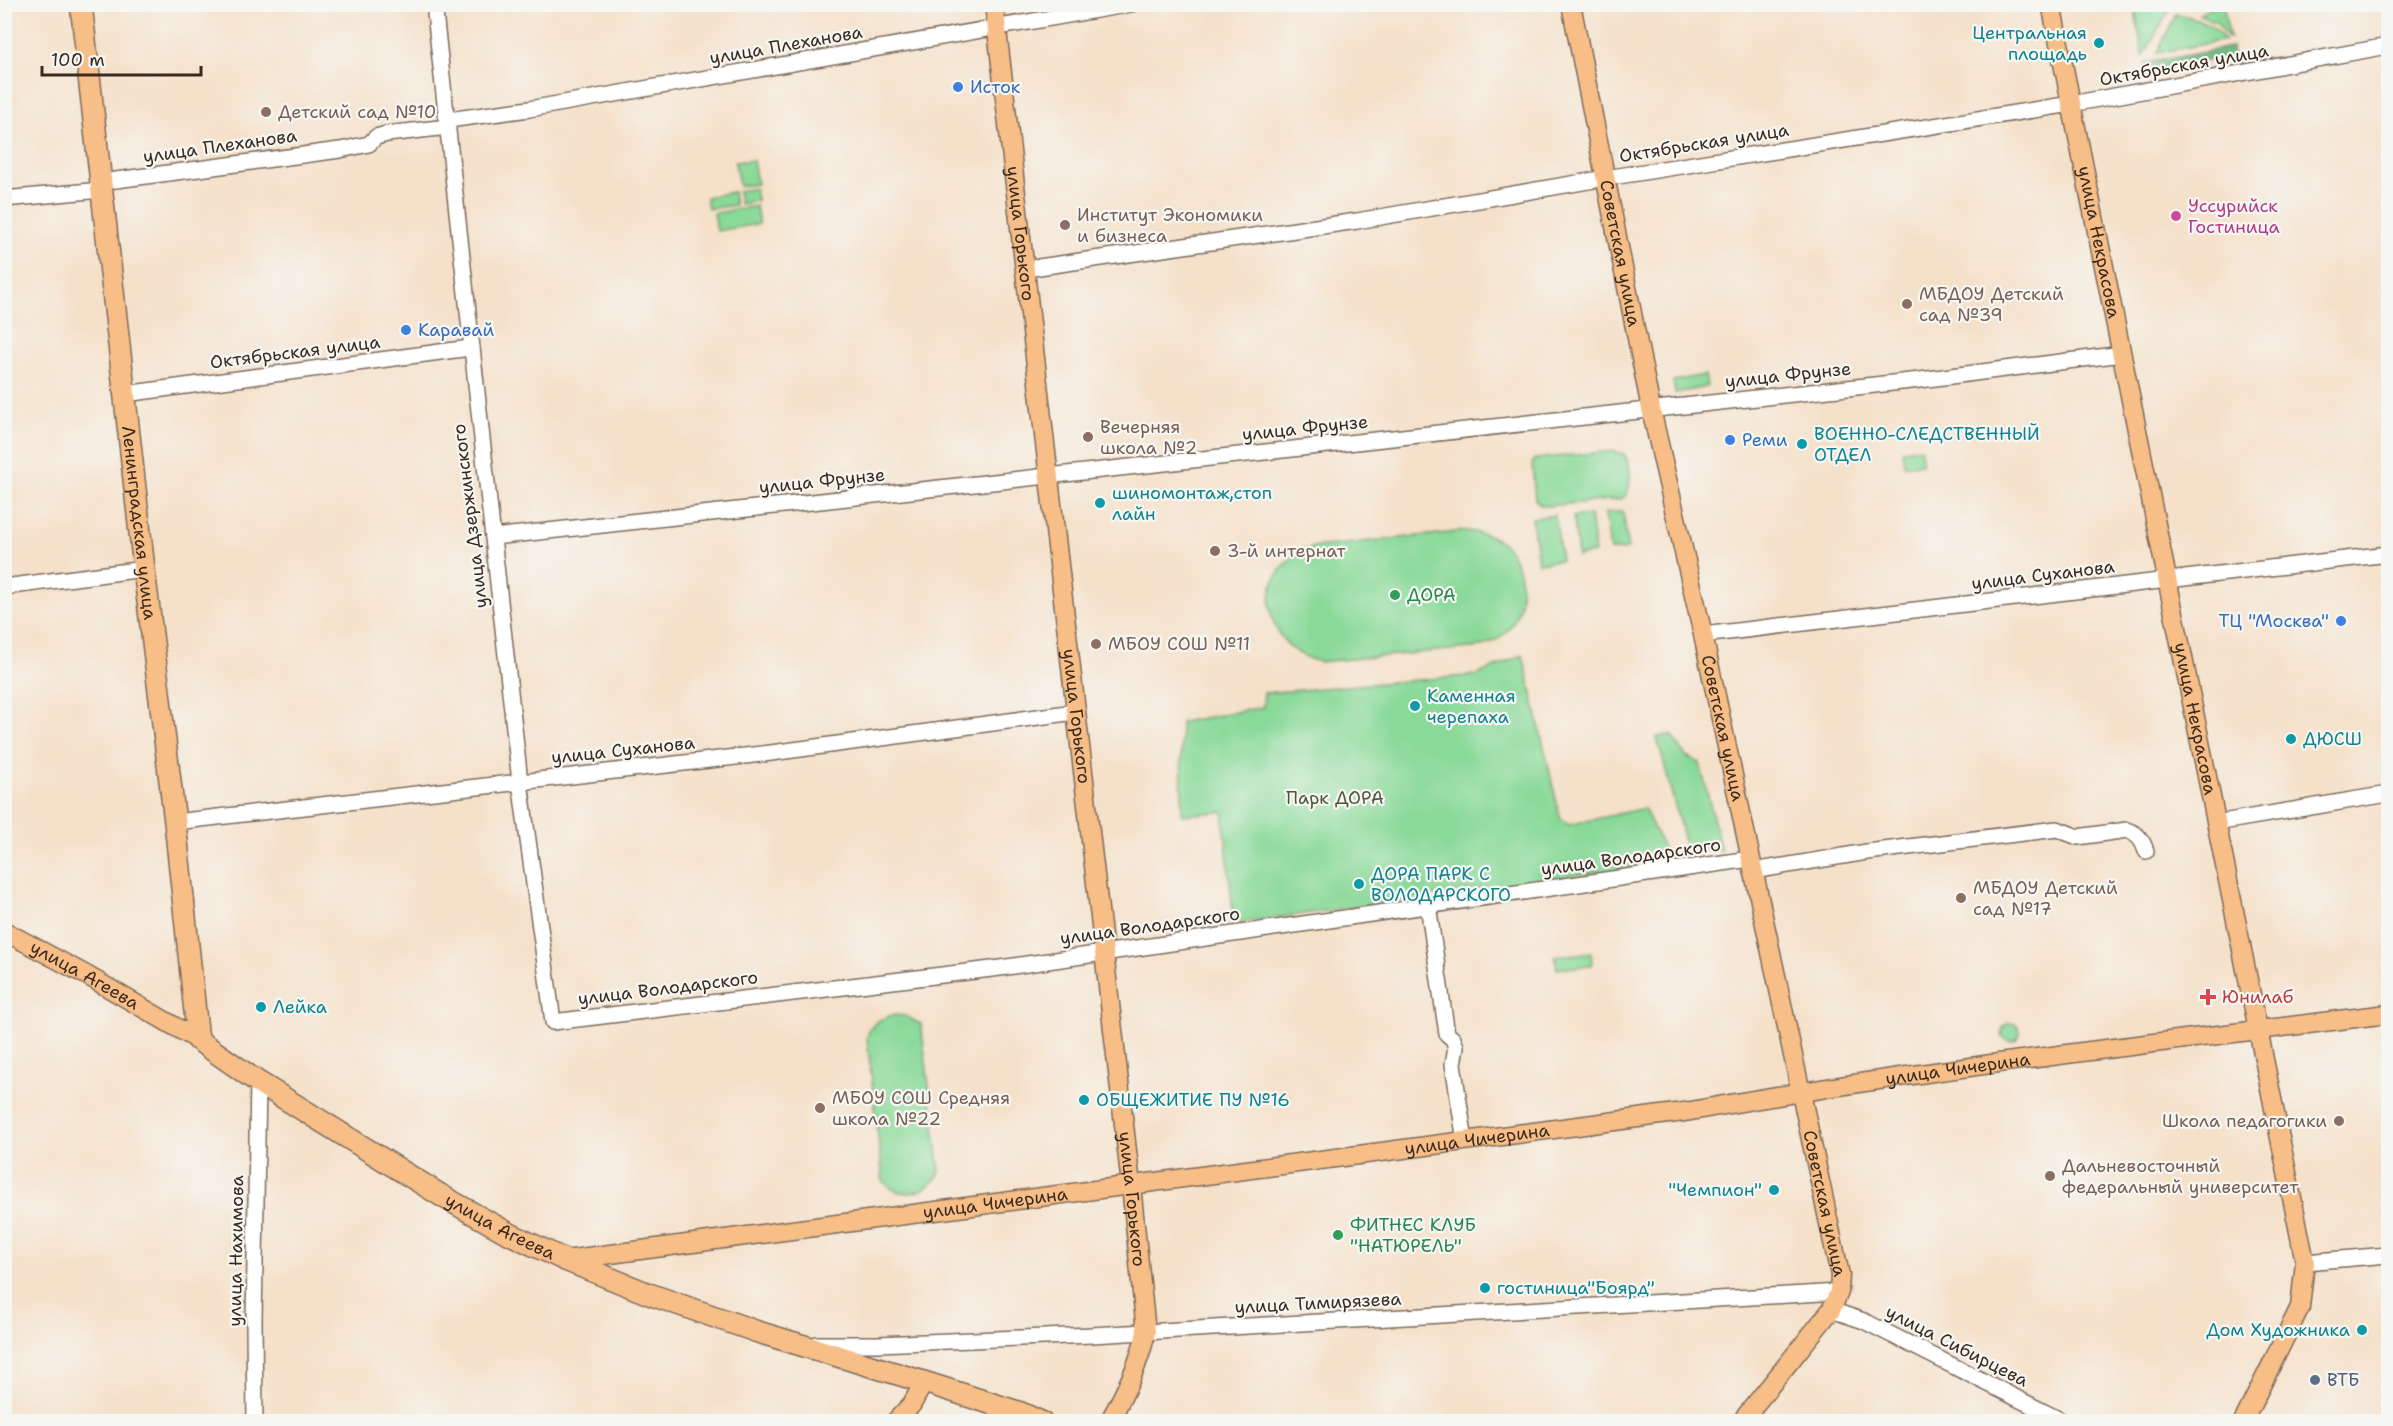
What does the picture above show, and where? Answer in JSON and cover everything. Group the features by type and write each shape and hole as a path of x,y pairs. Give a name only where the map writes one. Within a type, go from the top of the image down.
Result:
{"highway":[{"name":"Ленинградская улица","path":"81,4 198,1040"},
{"name":"улица Агеева","path":"198,1040 258,1082 442,1196 506,1232 565,1260 649,1294 798,1344 1021,1413 1041,1422"}],"main road":[{"name":"улица Горького","path":"994,4 1102,952 1131,1185 1146,1332 1142,1351 1128,1387 1109,1422"},
{"name":"Советская улица","path":"1571,4 1651,409 1703,635 1840,1275 1839,1292 1831,1310 1741,1422"},
{"name":"улица Некрасова","path":"2051,4 2305,1262 2300,1307 2243,1422"},
{"name":"улица Агеева","path":"4,931 94,979 198,1040"},
{"name":"улица Чичерина","path":"565,1260 1691,1111 1802,1092 2106,1048 2388,1014"},
{"path":"895,1422 912,1404 924,1382"}],"street":[{"name":"улица Дзержинского","path":"434,4 519,782 553,1022"},
{"name":"улица Плеханова","path":"4,199 340,150 369,144 376,137 387,134 1131,4"},
{"name":"Октябрьская улица","path":"1025,269 1357,221 1606,178 2072,104 2388,46"},
{"name":"Октябрьская улица","path":"125,394 470,348"},
{"name":"улица Фрунзе","path":"493,537 1827,390 2122,354"},
{"name":"улица Суханова","path":"1703,635 2388,554"},
{"path":"4,586 144,569"},
{"name":"улица Суханова","path":"175,822 771,753 1075,712"},
{"path":"2216,823 2388,794"},
{"name":"улица Володарского","path":"553,1022 1000,968 1428,905 2057,829 2079,837 2127,830 2134,832 2144,843 2146,850"},
{"path":"1428,905 1447,1034 1453,1039 1456,1047 1453,1064 1465,1141"},
{"name":"улица Нахимова","path":"255,1422 254,1321 258,1082"},
{"path":"2305,1262 2388,1255"},
{"name":"улица Тимирязева","path":"798,1344 878,1344 1146,1332 1839,1292"},
{"name":"улица Сибирцева","path":"1831,1310 1864,1321 2064,1422"}],"green space":[{"path":"2134,5 2172,5 2143,56"},
{"path":"2216,5 2223,5 2230,39 2217,23 2199,14"},
{"path":"2176,14 2204,22 2221,34 2225,40 2157,53"},
{"path":"2232,47 2233,56 2147,72 2145,63"},
{"path":"753,160 757,184 739,186 735,162"},
{"path":"755,188 757,201 740,204 738,191"},
{"path":"733,192 735,205 708,209 706,197"},
{"path":"756,206 759,224 717,231 714,213"},
{"path":"1705,375 1707,387 1675,393 1673,381"},
{"path":"1921,448 1922,464 1904,465 1902,450"},
{"path":"1614,451 1624,454 1630,471 1630,484 1621,499 1546,506 1540,505 1535,499 1532,464 1535,459"},
{"path":"1623,511 1628,549 1610,551 1605,513"},
{"path":"1555,515 1561,560 1538,563 1532,518"},
{"path":"1590,515 1595,553 1578,556 1573,517"},
{"name":"ДОРА","path":"1466,531 1489,536 1502,543 1516,562 1520,574 1518,612 1505,633 1491,643 1481,647 1319,662 1299,653 1284,640 1274,624 1270,606 1272,588 1280,571 1294,557 1314,547"},
{"name":"Парк ДОРА","path":"1523,655 1560,817 1568,825 1644,808 1670,862 1234,924 1223,812 1182,815 1181,722 1263,707 1264,693 1477,675"},
{"path":"1671,735 1686,756 1700,763 1721,850 1686,848 1657,737"},
{"path":"1591,952 1592,965 1557,969 1555,957"},
{"path":"892,1015 905,1016 921,1024 940,1172 929,1186 906,1193 890,1187 883,1181 867,1038 875,1023"},
{"path":"2011,1023 2017,1026 2020,1032 2017,1038 2011,1041 2005,1038 2002,1032 2005,1026"}],"place":[{"name":"Центральная площадь","path":"2099,43"},
{"name":"Исток","path":"958,87"},
{"name":"Детский сад №10","path":"266,112"},
{"name":"Уссурийск Гостиница","path":"2176,216"},
{"name":"Институт Экономики и бизнеса","path":"1065,225"},
{"name":"МБДОУ Детский сад №39","path":"1907,304"},
{"name":"Каравай","path":"406,330"},
{"name":"Вечерняя школа №2","path":"1088,437"},
{"name":"Реми","path":"1730,440"},
{"name":"ВОЕННО-СЛЕДСТВЕННЫЙ ОТДЕЛ","path":"1802,444"},
{"name":"шиномонтаж,стоп лайн","path":"1100,503"},
{"name":"3-й интернат","path":"1215,551"},
{"name":"ДОРА","path":"1395,595"},
{"name":"ТЦ \"Москва\"","path":"2341,621"},
{"name":"МБОУ СОШ №11","path":"1096,644"},
{"name":"Каменная черепаха","path":"1415,706"},
{"name":"ДЮСШ","path":"2291,739"},
{"name":"ДОРА ПАРК С ВОЛОДАРСКОГО","path":"1359,884"},
{"name":"МБДОУ Детский сад №17","path":"1961,898"},
{"name":"Юнилаб","path":"2208,997"},
{"name":"Лейка","path":"261,1007"},
{"name":"ОБЩЕЖИТИЕ ПУ №16","path":"1084,1100"},
{"name":"МБОУ СОШ Средняя школа №22","path":"820,1108"},
{"name":"Школа педагогики","path":"2339,1121"},
{"name":"Дальневосточный федеральный университет","path":"2050,1176"},
{"name":"\"Чемпион\"","path":"1774,1190"},
{"name":"ФИТНЕС КЛУБ \"НАТЮРЕЛЬ\"","path":"1338,1235"},
{"name":"гостиница\"Боярд\"","path":"1485,1288"},
{"name":"Дом Художника","path":"2362,1330"},
{"name":"ВТБ","path":"2315,1380"}]}
